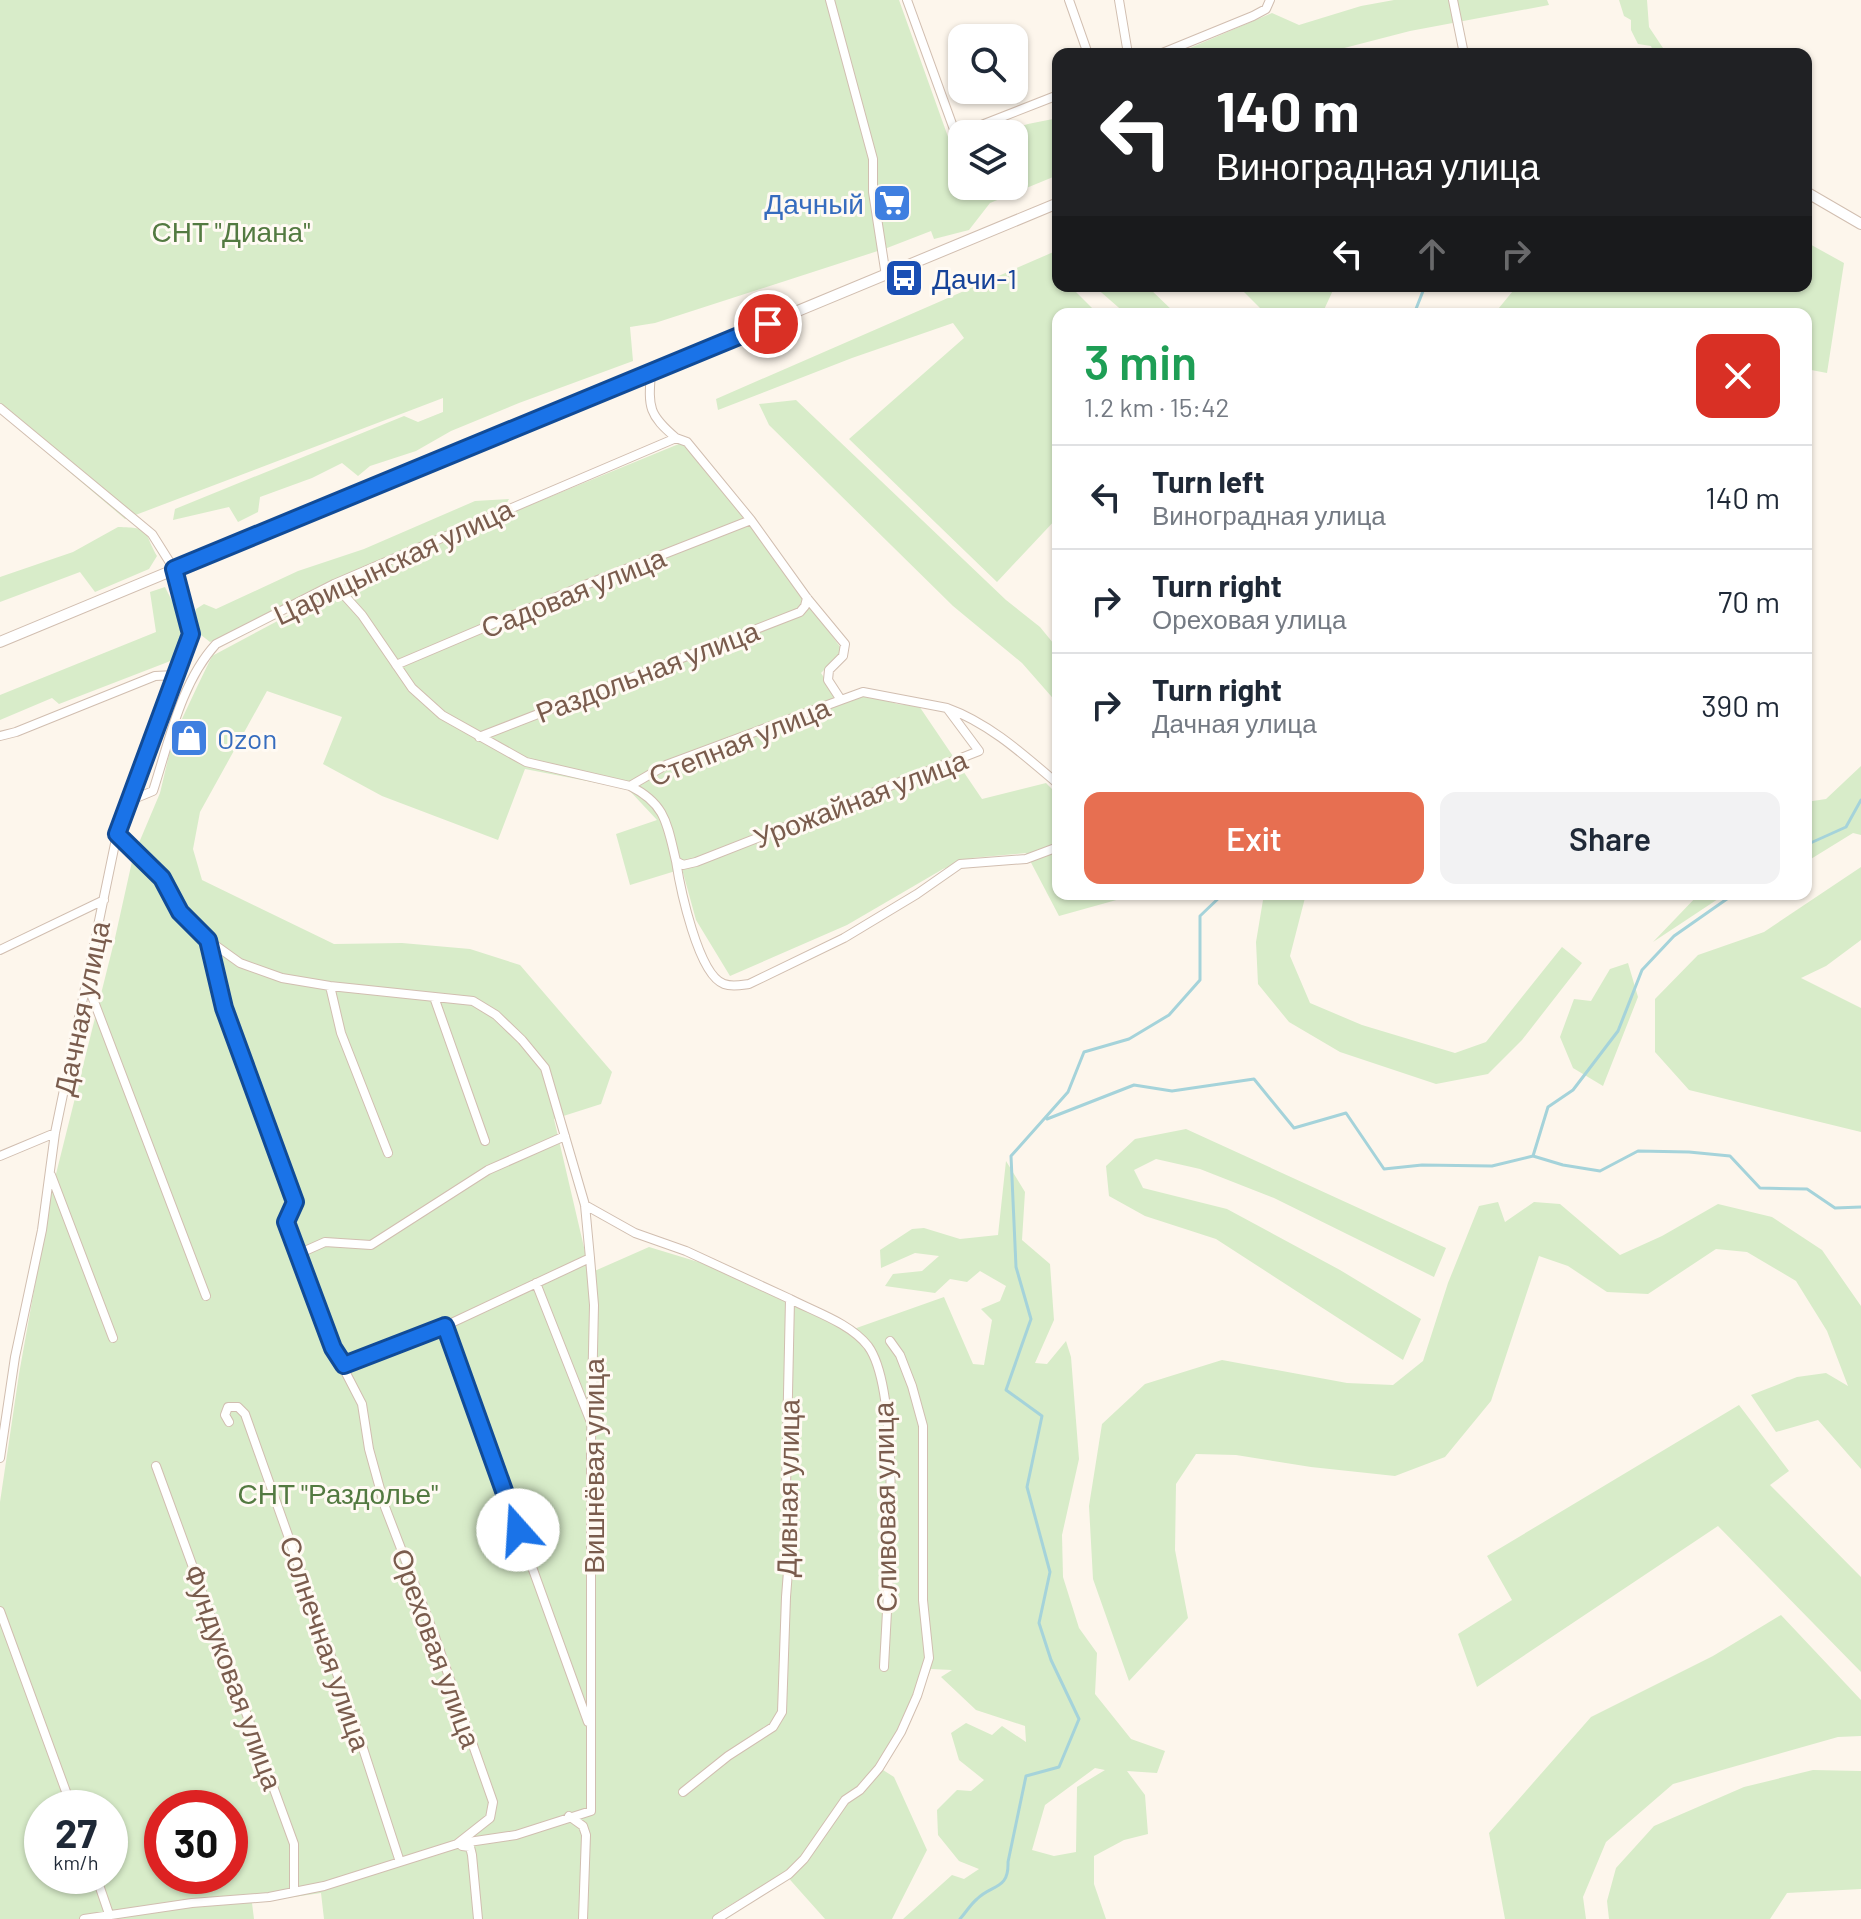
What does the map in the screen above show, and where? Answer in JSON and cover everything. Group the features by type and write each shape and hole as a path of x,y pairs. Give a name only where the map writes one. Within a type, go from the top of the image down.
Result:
{"street":[{"path":"830,0 873,159 873,192 886,276"},
{"path":"907,0 956,135 1052,97"},
{"path":"1069,0 1086,48"},
{"path":"1119,0 1127,48"},
{"path":"1453,0 1463,48"},
{"path":"1175,48 1253,16 1268,4"},
{"path":"1812,195 1861,224"},
{"path":"0,642 1052,206"},
{"path":"651,373 649,399 656,421 676,438"},
{"name":"Дачная улица","path":"0,408 152,534 174,569 191,634 117,834 55,1133 42,1230 15,1357 0,1458"},
{"name":"Степная улица","path":"334,584 362,615 412,688 442,715 526,762 630,786 666,765 841,700 828,680 829,670 843,656 845,644 807,598 751,520 687,442 676,438"},
{"name":"Царицынская улица","path":"129,801 153,791 187,692 204,657 216,644 334,584 676,438"},
{"name":"Садовая улица","path":"396,665 580,587 751,520"},
{"name":"Раздольная улица","path":"479,737 800,612 807,598"},
{"path":"0,736 155,676 175,675"},
{"name":"Урожайная улица","path":"676,861 683,865 696,862 979,751 947,708 863,692 841,700"},
{"path":"947,708 968,715 1052,779"},
{"path":"630,786 651,797 663,817 691,928 711,974 721,984 749,984 844,938 960,864 1026,859 1052,849"},
{"path":"117,834 162,878 180,912 208,940"},
{"path":"0,950 104,900"},
{"name":"Вишнёвая улица","path":"208,940 240,963 282,978 473,1001 496,1015 545,1068 585,1205 594,1305 591,1811 516,1835 457,1844"},
{"name":"Ореховая улица","path":"84,1919 324,1886 457,1844 490,1818 493,1802 385,1507 369,1449 362,1404 333,1348 286,1222 295,1202 224,1008 208,940"},
{"path":"87,982 206,1296"},
{"path":"330,986 341,1033 388,1153"},
{"path":"434,997 485,1141"},
{"path":"0,1156 55,1133"},
{"path":"298,1254 325,1242 371,1245 396,1232 488,1170 565,1136"},
{"path":"50,1173 113,1338"},
{"path":"585,1205 635,1233 686,1251 790,1299"},
{"path":"344,1365 445,1326 590,1258"},
{"path":"536,1283 591,1425"},
{"name":"Сливовая улица","path":"790,1299 847,1328 868,1347 882,1380 889,1460 889,1584 884,1667"},
{"name":"Дивная улица","path":"683,1792 728,1756 773,1727 782,1712 793,1507 786,1488 790,1299"},
{"path":"445,1326 590,1727"},
{"path":"717,1919 789,1874 804,1859 845,1800 860,1790 879,1768 901,1732 929,1658 923,1600 923,1426 900,1355 890,1341"},
{"name":"Солнечная улица","path":"229,1422 225,1415 228,1407 238,1407 245,1414 362,1744 400,1862"},
{"name":"Фундуковая улица","path":"156,1466 294,1844 294,1892"},
{"path":"0,1611 65,1790"},
{"path":"569,1816 583,1826 586,1835 583,1919"},
{"path":"457,1844 470,1847 478,1919"},
{"path":"102,1894 109,1914"}],"green space":[{"name":"СНТ \"Диана\"","path":"0,0 899,0 948,137 948,200 997,200 990,203 969,230 934,239 931,231 655,323 630,327 633,361 451,431 416,451 370,466 358,476 342,463 260,497 258,512 238,522 229,507 173,520 175,509 404,416 418,422 443,412 443,398 125,519 0,413"},
{"path":"1394,0 1547,0 1549,5 1410,31 1344,48 1190,48 1272,13 1299,25 1361,6"},
{"path":"1619,0 1647,0 1649,27 1663,48 1638,44 1631,30 1631,20 1624,16"},
{"name":"СНТ \"Диана\"","path":"1052,119 1052,177 1028,187 1028,124"},
{"path":"1812,245 1844,263 1827,373 1812,370 1812,308 1499,308 1512,292 1812,292"},
{"path":"1052,253 1052,292 1076,292 1092,308 1052,308 1052,523 997,582 849,439 964,338 953,323 718,410 716,399"},
{"path":"1101,292 1153,292 1170,308 1119,308"},
{"path":"1244,292 1332,292 1325,308 1260,308"},
{"path":"796,400 1006,600 1040,627 1052,642 1052,697 1022,663 953,606 769,425 759,404"},
{"name":"СНТ \"Раздолье\"","path":"686,441 754,527 843,651 821,673 841,703 870,694 897,704 919,706 982,799 1046,783 1052,789 1052,900 1116,900 1059,916 1026,853 972,858 943,869 847,925 730,976 696,920 682,869 630,885 616,834 657,820 628,789 525,769 498,840 382,796 323,764 342,717 267,691 200,812 193,849 202,880 334,944 402,943 470,949 520,965 612,1072 601,1104 554,1119 590,1273 649,1247 705,1264 848,1331 944,1297 973,1364 984,1365 992,1320 981,1309 1000,1301 1006,1286 980,1271 967,1282 950,1279 935,1293 885,1286 893,1274 922,1271 939,1256 915,1253 881,1268 880,1250 912,1229 924,1228 960,1239 998,1235 1006,1161 1025,1192 1022,1240 1050,1264 1054,1320 1035,1363 1047,1364 1066,1341 1071,1357 1079,1459 1062,1535 1063,1577 1079,1628 1097,1653 1095,1694 1131,1739 1165,1751 1157,1773 1127,1771 1145,1795 1148,1834 1124,1840 1094,1856 1094,1884 1106,1919 903,1919 952,1875 964,1879 979,1869 959,1861 938,1835 937,1810 957,1790 971,1791 984,1780 959,1760 951,1733 966,1723 992,1735 1002,1726 1026,1742 1025,1726 976,1710 941,1677 952,1670 931,1669 904,1735 883,1770 894,1777 927,1850 892,1919 825,1919 784,1873 720,1911 712,1919 324,1919 321,1893 252,1903 254,1919 0,1919 0,1502 19,1374 52,1190 133,857 160,793 173,738 212,656 349,583","holes":["1095,1768 1105,1770 1077,1787 1076,1852 1054,1856 1032,1850 1045,1805"]},
{"path":"509,499 503,510 232,634 210,642 192,628 196,609 204,604 216,609 298,571 364,549 475,501"},
{"path":"118,527 145,532 157,556 149,569 95,592 80,572 0,602 0,577 73,552"},
{"path":"165,587 181,630 173,660 59,704 52,698 0,720 0,695 156,632 150,592"},
{"path":"1861,766 1861,835 1853,833 1812,858 1812,801 1826,799"},
{"path":"1861,867 1861,940 1826,966 1801,978 1861,1008 1861,1132 1689,1090 1655,1052 1655,999 1698,955 1764,932"},
{"path":"1263,900 1304,900 1290,956 1310,1003 1362,1025 1455,1053 1486,1042 1562,947 1582,963 1522,1040 1488,1074 1436,1084 1340,1052 1289,1022 1258,984 1256,942"},
{"path":"1693,900 1716,900 1653,942"},
{"path":"1628,963 1638,997 1603,1086 1573,1068 1560,1037 1574,999 1591,1001 1610,969"},
{"path":"1186,1129 1446,1248 1434,1277 1274,1198 1200,1169 1156,1159 1134,1170 1143,1188 1227,1209 1340,1270 1421,1319 1403,1360 1216,1239 1145,1216 1109,1196 1106,1166 1135,1139"},
{"path":"1498,1202 1505,1222 1534,1202 1560,1204 1620,1255 1662,1236 1718,1204 1772,1217 1822,1250 1861,1306 1861,1469 1818,1420 1776,1432 1751,1395 1797,1377 1826,1373 1848,1386 1827,1331 1796,1281 1747,1252 1716,1249 1648,1294 1607,1292 1568,1266 1539,1256 1491,1401 1445,1457 1395,1476 1236,1455 1196,1454 1176,1484 1175,1550 1188,1618 1129,1681 1093,1579 1089,1506 1102,1424 1145,1384 1222,1360 1347,1383 1393,1385 1423,1361 1448,1283 1479,1206"},
{"path":"1739,1405 1789,1471 1770,1485 1861,1577 1861,1672 1718,1526 1477,1687 1458,1634 1512,1600 1487,1556"},
{"path":"1781,1615 1861,1700 1861,1736 1838,1737 1673,1784 1606,1842 1583,1897 1586,1919 1505,1919 1489,1833 1591,1717 1713,1656"},
{"path":"1813,1770 1861,1771 1861,1889 1787,1893 1770,1919 1609,1919 1607,1901 1616,1868 1654,1826 1744,1787"}],"waterway":[{"path":"1416,308 1423,292"},
{"path":"1812,842 1846,827 1861,800"},
{"path":"960,1919 977,1899 1006,1877 1026,1776 1059,1767 1079,1719 1051,1660 1039,1623 1050,1572 1027,1487 1042,1416 1006,1390 1031,1319 1016,1267 1011,1156 1068,1092 1084,1052 1129,1039 1169,1015 1200,980 1200,916 1217,900"},
{"path":"1047,1119 1134,1085 1172,1091 1254,1079 1294,1128 1346,1113 1384,1169 1422,1165 1492,1166 1533,1156 1548,1107 1573,1090 1618,1031 1642,970 1674,936 1725,900"},
{"path":"1533,1156 1600,1171 1638,1151 1730,1156 1760,1188 1807,1189 1835,1208 1861,1207"}],"place":[{"name":"Дачный","path":"892,203"},
{"name":"Дачи-1","path":"904,278"},
{"name":"Ozon","path":"189,738"}],"route":[{"path":"518,1530 445,1326 344,1365 333,1348 286,1222 295,1202 224,1008 208,940 180,912 162,878 117,834 191,634 174,569 768,324"}]}
